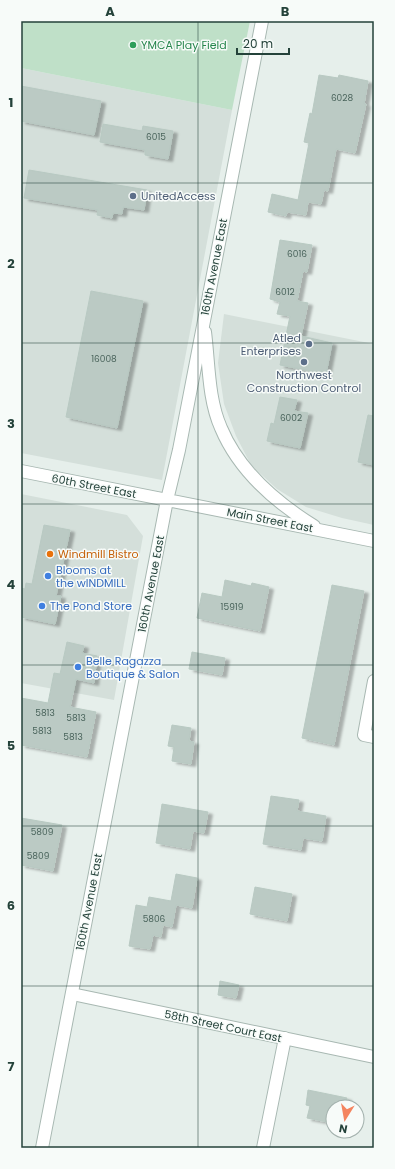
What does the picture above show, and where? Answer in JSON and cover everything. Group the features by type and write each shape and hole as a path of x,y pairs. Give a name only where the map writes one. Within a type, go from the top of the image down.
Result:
{"street":[{"name":"160th Avenue East","path":"42,1148 167,500 262,21"},
{"path":"204,319 211,389 220,427 233,451 249,474 264,490 289,511 322,531"},
{"name":"60th Street East","path":"21,471 167,500"},
{"name":"Main Street East","path":"167,500 374,541"},
{"path":"374,681 364,735 374,737"},
{"name":"58th Street Court East","path":"72,994 374,1057"},
{"path":"263,1148 285,1038"}],"shaded area":[{"path":"21,68 232,110 162,480 21,453"},
{"path":"224,314 374,344 374,525 342,518 306,507 277,489 251,465 236,436 224,404 218,363"},
{"path":"21,494 127,515 143,536 114,700 21,683"}],"green space":[{"name":"YMCA Play Field","path":"21,21 250,21 232,110 21,68"}],"building":[{"path":"319,75 338,78 339,75 368,81 364,104 366,104 355,153 336,149 328,191 324,190 321,204 308,202 306,215 287,212 286,216 268,212 272,194 298,200 309,143 304,142 310,113 312,114"},
{"path":"21,86 101,101 94,135 21,121"},
{"path":"103,124 142,131 143,126 173,131 168,159 145,155 145,150 100,142"},
{"path":"29,170 147,190 144,210 123,207 122,214 113,213 112,218 97,215 98,210 24,198"},
{"path":"280,240 312,245 307,272 303,271 297,301 308,303 301,336 332,343 326,374 280,365 290,316 277,314 280,302 270,299"},
{"path":"91,291 143,301 117,428 66,417"},
{"path":"280,397 297,400 294,411 308,413 300,448 267,441 271,423 274,424"},
{"path":"368,415 374,416 374,465 358,462"},
{"path":"44,525 70,530 56,596 61,596 55,624 21,617 21,588 25,589 26,583 32,584"},
{"path":"225,580 251,586 252,583 269,587 260,631 197,618 202,593 222,597"},
{"path":"332,585 364,591 334,745 302,738"},
{"path":"67,642 84,646 82,653 97,656 94,683 76,679 70,707 96,712 87,757 21,745 21,698 48,703 54,673 60,674"},
{"path":"192,652 225,658 222,675 189,669"},
{"path":"172,725 191,728 189,741 194,742 191,764 172,761 174,747 168,746"},
{"path":"271,796 299,800 297,811 326,816 322,841 303,838 301,850 263,844"},
{"path":"162,804 208,812 204,833 193,831 190,849 156,843"},
{"path":"21,818 62,825 53,871 21,865"},
{"path":"176,874 197,878 192,908 176,905 172,927 163,925 161,937 153,935 150,949 129,946 136,905 147,907 149,897 171,901"},
{"path":"255,887 292,894 287,921 250,914"},
{"path":"220,981 239,985 236,998 218,995"},
{"path":"308,1090 347,1098 325,1099 325,1121 307,1118 310,1106 306,1105"}],"place":[{"name":"YMCA Play Field","path":"133,45"},
{"name":"UnitedAccess","path":"133,196"},
{"name":"Atled Enterprises","path":"309,344"},
{"name":"Northwest Construction Control","path":"304,362"},
{"name":"Windmill Bistro","path":"50,554"},
{"name":"Blooms at the wINDMILL","path":"48,576"},
{"name":"The Pond Store","path":"42,606"},
{"name":"Belle Ragazza Boutique & Salon","path":"78,667"}]}
